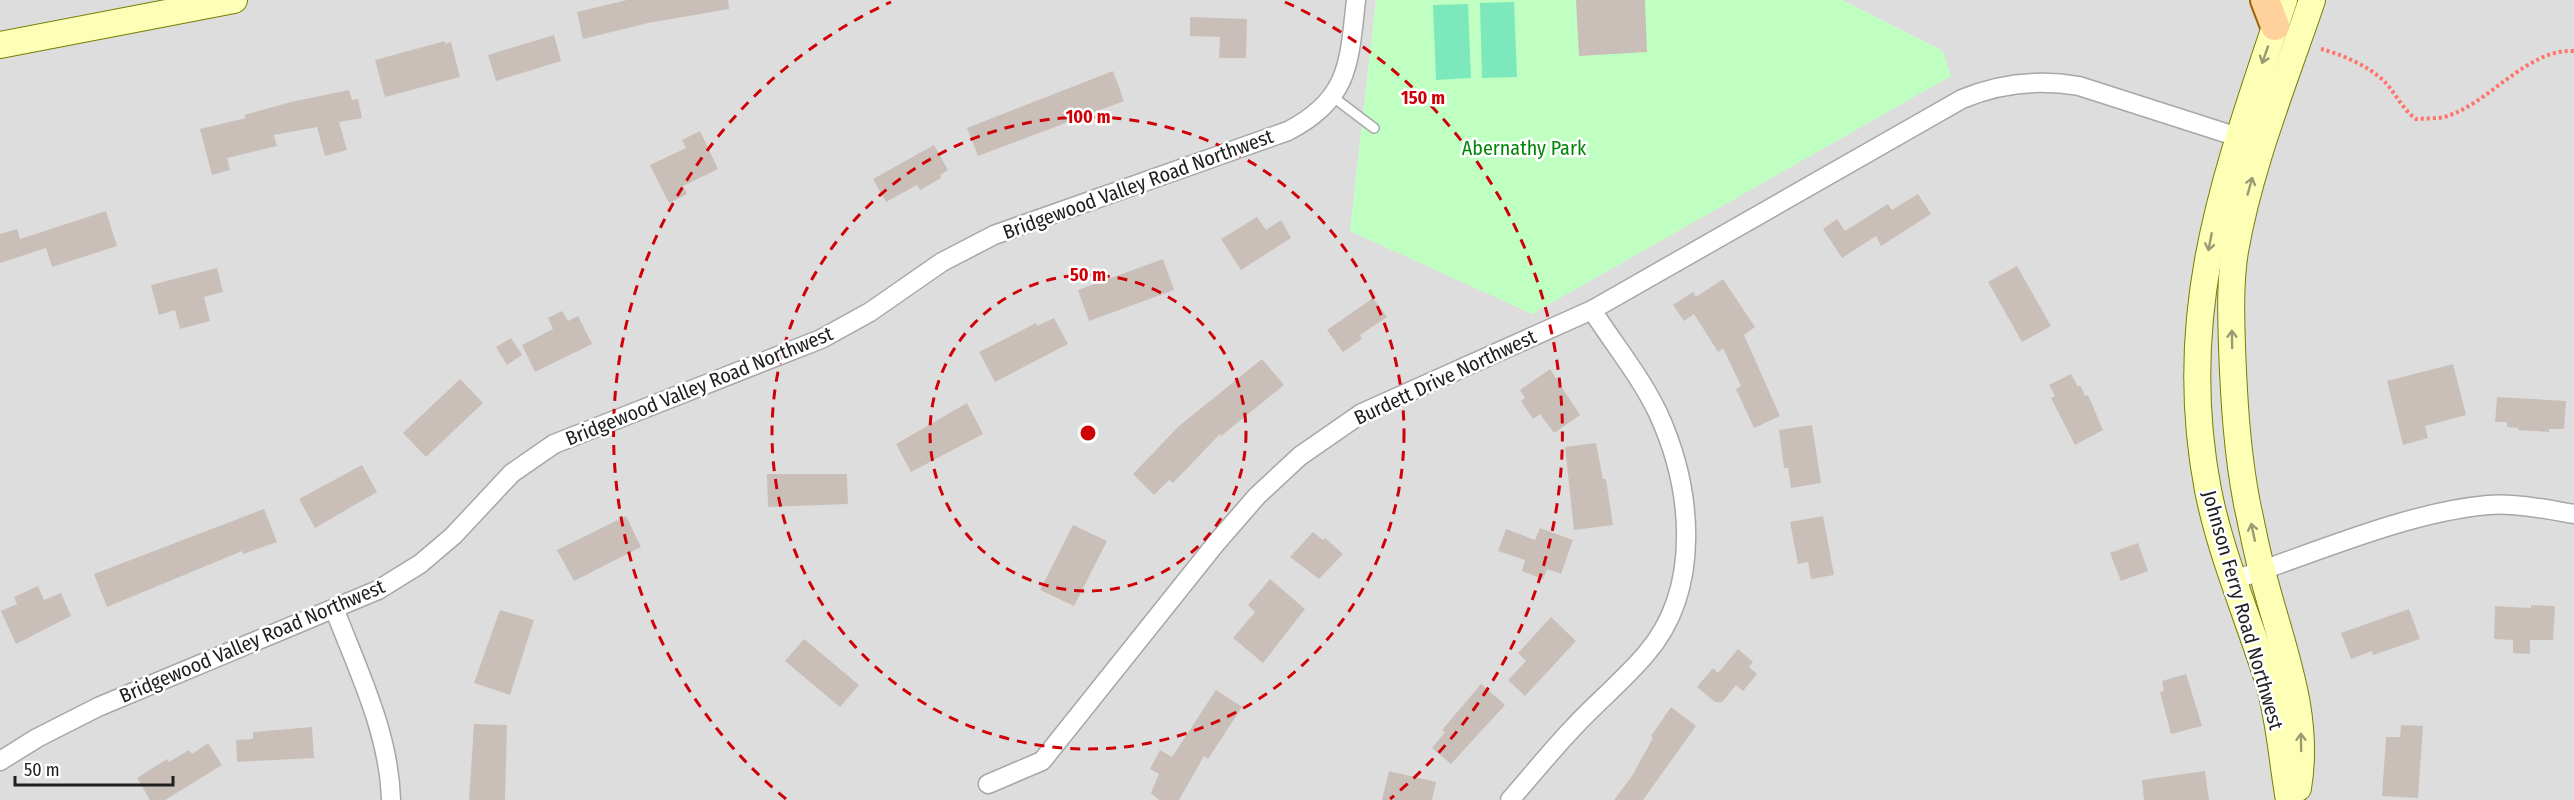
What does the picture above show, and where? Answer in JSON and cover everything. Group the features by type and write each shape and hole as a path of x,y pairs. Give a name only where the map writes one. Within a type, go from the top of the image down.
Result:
{"main road":[{"path":"2265,0 2280,13"}],"street":[{"path":"0,45 234,0"},
{"name":"Bridgewood Valley Road Northwest","path":"0,762 37,738 98,707 378,591 420,564 453,536 512,473 554,444 821,339 870,312 942,262 994,235 1288,130 1307,120 1333,97 1348,64 1356,0"},
{"name":"Johnson Ferry Road Northwest","path":"2296,800 2302,742 2297,699 2287,654 2262,571 2236,440 2232,284 2235,254 2246,199 2261,147 2312,0"},
{"name":"Johnson Ferry Road Northwest","path":"2280,13 2221,193 2207,258 2199,315 2197,375 2198,414 2208,490 2234,580 2269,686 2277,719 2289,800"},
{"name":"Burdett Drive Northwest","path":"988,784 1042,761 1224,535 1257,496 1300,456 1362,413 1414,387 1592,310 1962,99 2015,83 2057,82 2079,86 2238,136"},
{"path":"1510,800 1572,728 1647,654 1660,635 1678,597 1686,562 1686,524 1680,480 1670,444 1657,411 1592,310"},
{"path":"2234,580 2410,520 2451,510 2490,505 2528,506 2574,514"},
{"path":"334,608 383,734 390,766 392,800"}],"lane":[{"path":"1333,97 1374,128"}],"path":[{"path":"2321,49 2339,53 2383,80 2406,112 2416,119 2445,117 2477,100 2529,63 2574,51"}],"shaded area":[{"path":"0,0 1376,0 1350,231 1943,51 1842,0 2574,0 2574,800 0,800"}],"green space":[{"name":"Abernathy Park","path":"1376,0 1842,0 1943,51 1951,76 1532,314 1350,231"},
{"path":"1514,2 1517,77 1482,78 1480,3"},
{"path":"1468,4 1471,78 1436,80 1433,5"}],"building":[{"path":"627,0 728,0 729,9 648,23 583,39 577,12"},
{"path":"1576,0 1645,0 1647,52 1579,56"},
{"path":"1190,17 1247,19 1246,58 1219,58 1220,37 1190,36"},
{"path":"554,35 561,61 496,81 488,55"},
{"path":"445,41 445,44 451,42 460,77 385,97 375,60"},
{"path":"1113,71 1124,101 978,156 967,128"},
{"path":"349,90 352,100 358,99 362,118 339,122 347,150 325,156 317,127 274,135 277,146 227,158 230,170 212,175 200,129 246,118 244,115 291,102"},
{"path":"700,131 718,169 683,186 687,194 669,203 650,165 686,148 682,140"},
{"path":"934,145 948,170 940,175 941,178 920,190 917,185 886,202 873,179"},
{"path":"1918,194 1931,214 1881,246 1876,236 1842,258 1823,229 1837,219 1845,231 1888,204 1892,210"},
{"path":"106,211 117,246 52,267 46,248 0,263 0,234 17,229 20,239"},
{"path":"1257,217 1266,230 1281,220 1291,238 1241,270 1221,239"},
{"path":"1163,259 1174,290 1089,321 1078,290"},
{"path":"2017,266 2051,326 2022,342 1988,282"},
{"path":"217,268 223,292 204,297 210,321 180,329 175,310 159,315 151,285"},
{"path":"1723,279 1755,327 1744,335 1780,416 1754,428 1736,389 1741,386 1723,348 1718,352 1694,314 1684,321 1673,305 1693,292 1696,297"},
{"path":"1373,298 1387,317 1360,335 1362,339 1343,352 1327,330"},
{"path":"562,311 568,321 578,316 592,344 535,372 522,345 553,329 548,318"},
{"path":"1054,318 1068,344 995,382 979,352 1036,323 1037,326"},
{"path":"511,338 522,355 507,365 496,347"},
{"path":"1262,359 1284,385 1221,436 1220,434 1173,483 1169,480 1154,495 1133,474 1179,426"},
{"path":"2453,364 2466,415 2425,426 2428,438 2403,445 2387,381"},
{"path":"1550,369 1580,415 1554,433 1540,414 1533,419 1521,401 1525,398 1520,390"},
{"path":"2071,374 2085,396 2088,395 2103,430 2075,445 2051,398 2055,396 2049,385"},
{"path":"460,379 483,403 426,457 403,433"},
{"path":"2497,397 2566,401 2564,429 2549,429 2549,432 2518,430 2518,428 2507,427 2507,422 2495,422"},
{"path":"967,403 983,434 911,472 896,444"},
{"path":"1812,425 1821,483 1791,488 1788,468 1784,468 1779,430"},
{"path":"1596,443 1603,479 1606,479 1613,525 1574,530 1565,447"},
{"path":"362,465 377,492 315,528 299,499"},
{"path":"767,474 847,474 848,504 768,507"},
{"path":"264,509 277,542 243,554 242,551 107,607 94,574"},
{"path":"626,516 641,547 574,581 557,550"},
{"path":"1823,516 1834,575 1811,579 1808,562 1798,564 1790,522"},
{"path":"1073,525 1107,541 1074,606 1040,590"},
{"path":"1540,528 1573,540 1561,574 1547,569 1543,579 1522,571 1525,560 1498,551 1506,529 1535,540"},
{"path":"1313,532 1323,540 1325,538 1343,554 1319,579 1290,557"},
{"path":"2138,543 2148,571 2121,581 2110,553"},
{"path":"1270,579 1305,609 1263,663 1233,638 1255,612 1248,605"},
{"path":"38,586 44,600 61,593 71,616 16,644 1,611 17,604 14,597"},
{"path":"2531,605 2555,606 2553,640 2530,640 2530,654 2513,653 2513,640 2494,639 2495,606 2531,608"},
{"path":"2409,609 2420,639 2373,655 2372,651 2351,659 2341,633"},
{"path":"500,610 534,620 510,695 474,683"},
{"path":"1551,617 1576,641 1525,696 1508,680 1526,661 1518,653"},
{"path":"804,639 859,685 840,707 785,661"},
{"path":"1738,649 1753,662 1749,667 1757,674 1743,691 1736,685 1722,702 1715,702 1697,687 1713,668 1718,673"},
{"path":"2186,674 2202,726 2171,734 2160,692 2164,691 2162,681"},
{"path":"1481,684 1505,705 1451,764 1432,748 1445,732 1442,730"},
{"path":"1216,690 1242,707 1208,759 1204,756 1179,800 1159,800 1151,793 1159,774 1150,769 1160,750 1172,757"},
{"path":"1671,707 1696,726 1643,800 1614,800 1632,776 1653,738 1651,736"},
{"path":"474,724 507,725 505,800 469,800"},
{"path":"2401,725 2423,726 2418,798 2382,796 2386,737 2400,737"},
{"path":"312,727 314,758 237,762 236,740 253,739 253,732"},
{"path":"208,743 222,765 165,800 150,800 137,778 167,759 169,762 189,750 192,754"},
{"path":"1389,771 1436,782 1432,800 1382,800"},
{"path":"2205,771 2209,800 2144,800 2142,780"}]}
